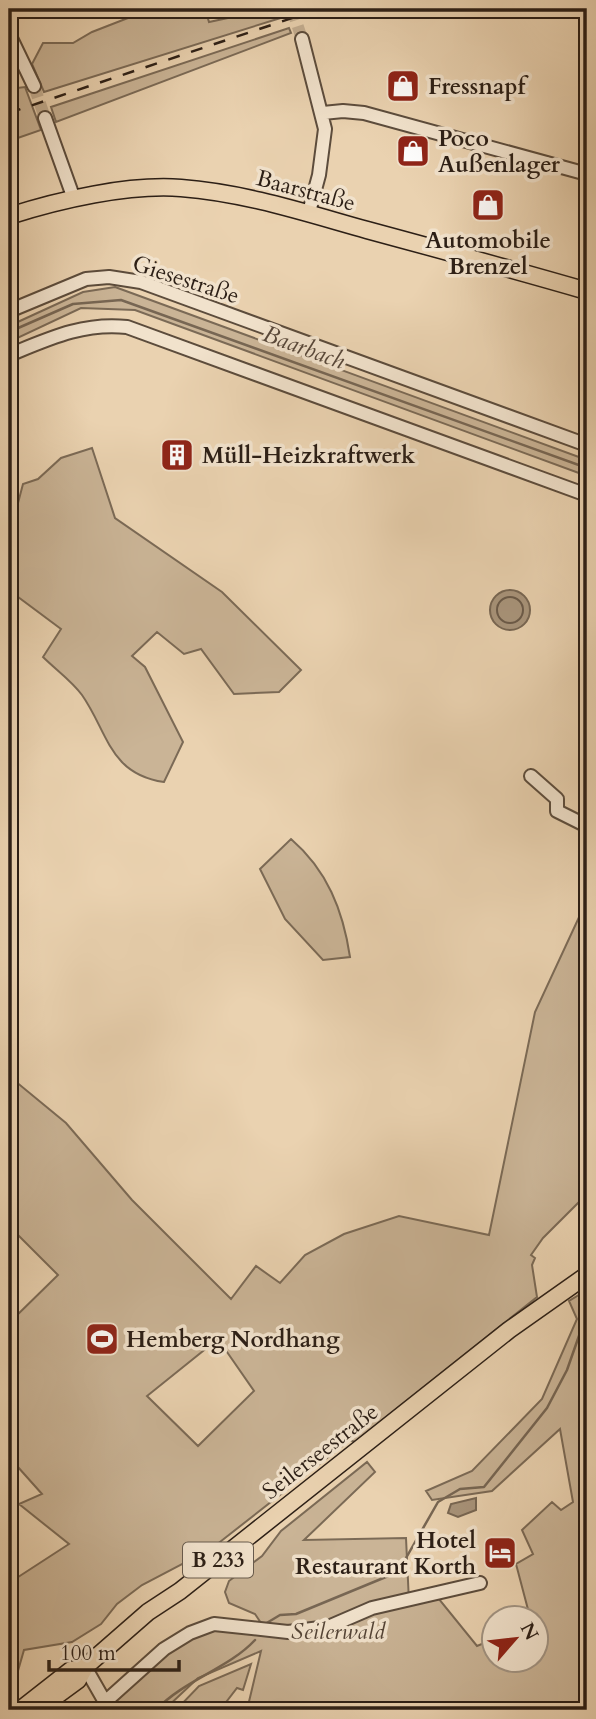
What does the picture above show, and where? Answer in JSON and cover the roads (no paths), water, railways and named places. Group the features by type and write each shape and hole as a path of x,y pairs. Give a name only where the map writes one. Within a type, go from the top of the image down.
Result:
{"main road":[{"name":"Baarstraße","path":"9,216 74,199 178,188 249,198 309,212 587,291"},
{"name":"Seilerseestraße","path":"37,1710 78,1680 85,1667 148,1612 180,1591 509,1330 583,1278"},
{"name":"Seilerseestraße","path":"20,1710 71,1670 85,1667"}],"street":[{"path":"9,34 12,50 34,86"},
{"path":"302,39 323,113 325,143 309,212"},
{"path":"323,113 364,113 587,174"},
{"path":"45,118 74,199"},
{"name":"Giesestraße","path":"9,311 86,279 102,277 141,282 587,445"},
{"path":"9,355 76,329 110,325 127,327 587,495"},
{"path":"531,776 557,799 557,811 587,826"},
{"path":"85,1667 104,1706 164,1649 190,1633 214,1624 288,1632 328,1627 372,1608 480,1583"}],"water":[{"path":"510,590 518,591 524,596 529,602 529,618 524,624 518,629 510,630 502,629 496,624 491,618 490,610 491,602 496,596 502,591"},
{"path":"476,1498 476,1510 458,1517 448,1513 451,1504"}],"waterway":[{"name":"Baarbach","path":"9,332 73,304 121,300 587,468"},
{"path":"265,1624 280,1615 296,1614 398,1572 438,1502 460,1489 484,1487 547,1408 567,1370 587,1313"},
{"path":"156,1710 179,1690 232,1659 255,1640"}],"tunnel":[{"path":"292,9 302,39"},
{"path":"34,86 45,118"}],"railway":[{"path":"9,113 319,9"}],"place":[{"name":"Fressnapf","path":"403,86"},
{"name":"Poco Außenlager","path":"413,151"},
{"name":"Automobile Brenzel","path":"488,205"},
{"name":"Müll-Heizkraftwerk","path":"177,455"},
{"name":"Hemberg Nordhang","path":"102,1339"},
{"name":"Hotel Restaurant Korth","path":"500,1553"}],"park label":[{"name":"Seilerwald","path":"338,1631"}]}
